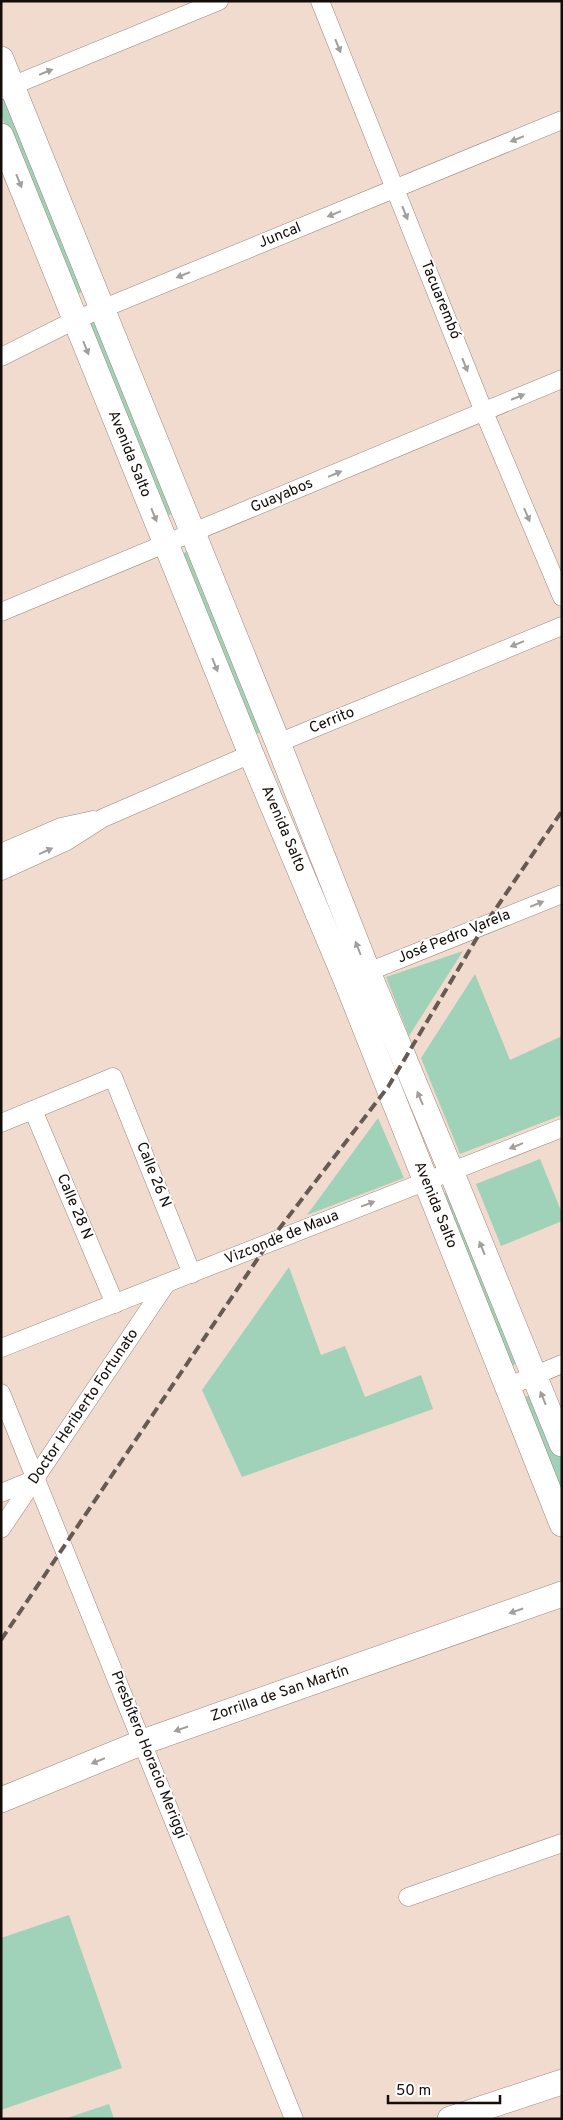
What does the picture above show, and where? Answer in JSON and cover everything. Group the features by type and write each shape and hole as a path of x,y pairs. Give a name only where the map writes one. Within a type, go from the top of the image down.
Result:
{"street":[{"path":"7,88 219,1"},
{"name":"Tacuarembó","path":"320,1 484,412 562,597"},
{"name":"Avenida Salto","path":"1,59 7,88 103,308 278,743 426,1182 562,1524"},
{"name":"Juncal","path":"1,357 74,320 562,120"},
{"name":"Avenida Salto","path":"1,136 251,754 451,1171 562,1444"},
{"name":"Guayabos","path":"1,612 562,379"},
{"name":"Cerrito","path":"1,871 67,841 103,818 251,754 562,626"},
{"name":"Cerrito","path":"1,853 61,827 103,818"},
{"name":"José Pedro Varela","path":"357,976 562,894"},
{"name":"Calle 26 N","path":"33,1110 113,1077 192,1274"},
{"path":"1,1123 33,1110"},
{"name":"Calle 28 N","path":"33,1110 115,1304"},
{"name":"Vizconde de Maua","path":"1,1348 562,1128"},
{"name":"Doctor Heriberto Fortunato","path":"1,1529 166,1284"},
{"path":"507,1387 562,1364"},
{"name":"Presbítero Horacio Meriggi","path":"1,1393 294,2119"},
{"path":"1,1493 35,1479"},
{"name":"Zorrilla de San Martín","path":"1,1800 143,1742 562,1594"},
{"path":"408,1898 562,1843"},
{"path":"450,2119 562,2082"}],"green space":[{"path":"6,97 85,291 74,295 1,115 1,99"},
{"path":"98,319 176,512 164,517 86,324"},
{"path":"191,550 262,732 252,735 181,554"},
{"path":"463,951 409,1036 386,977"},
{"path":"475,974 510,1060 562,1036 562,1115 460,1154 421,1058"},
{"path":"378,1118 404,1178 307,1215"},
{"path":"540,1159 562,1213 562,1221 501,1246 476,1184"},
{"path":"449,1191 518,1363 507,1368 438,1196"},
{"path":"289,1267 321,1355 345,1346 365,1397 421,1375 433,1409 242,1477 202,1390"},
{"path":"534,1393 562,1461 562,1505 521,1399"},
{"path":"69,1915 122,2068 1,2110 1,1938"},
{"path":"109,2104 114,2119 64,2119"}],"railway":[{"path":"1,1640 269,1242 388,1087 484,926 562,811"}]}
